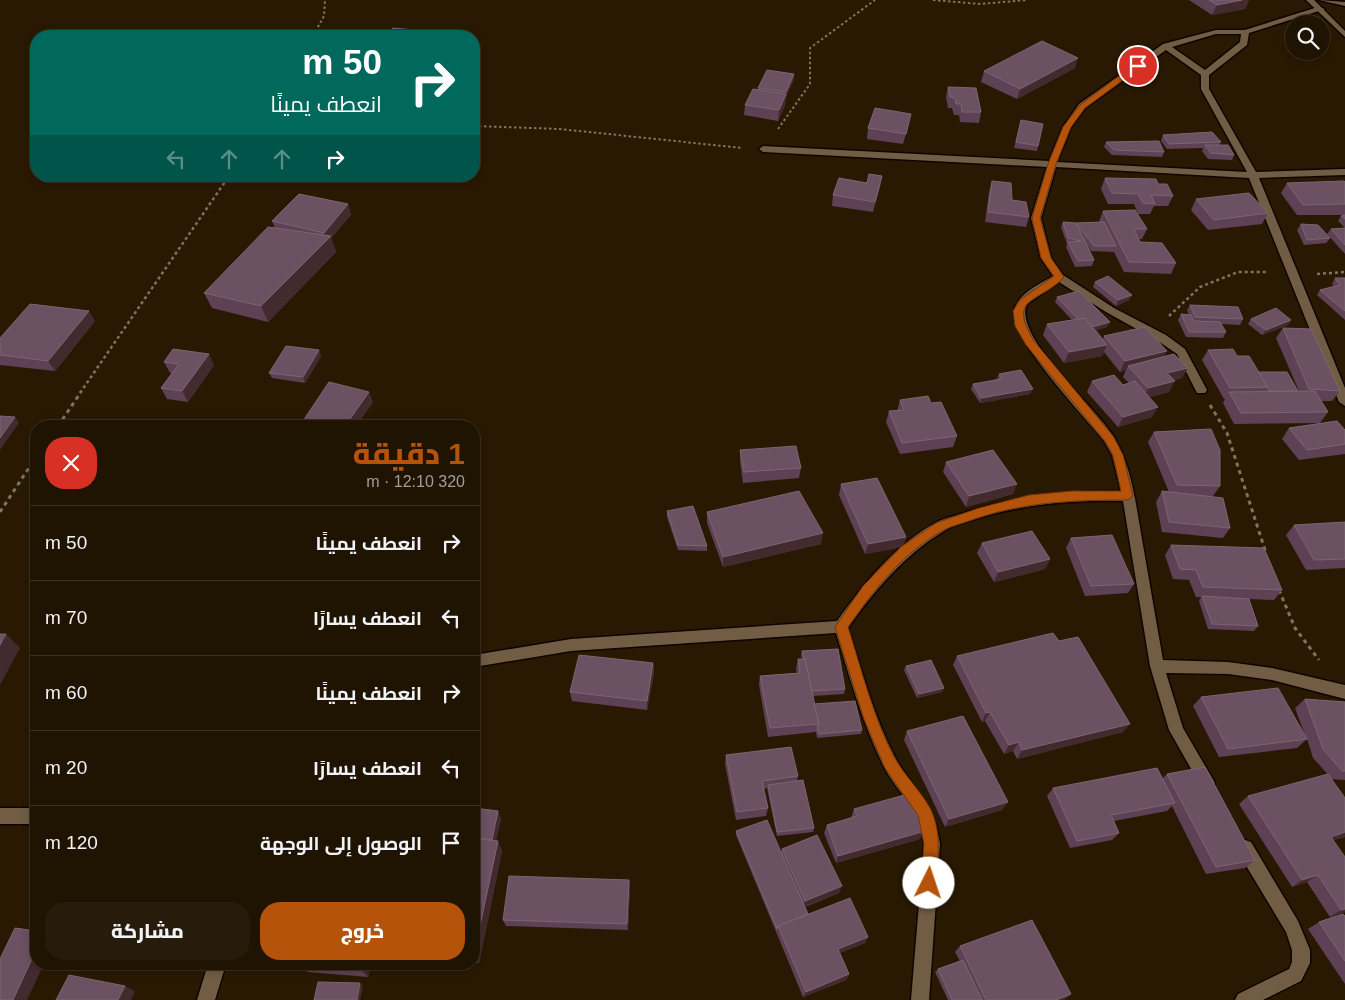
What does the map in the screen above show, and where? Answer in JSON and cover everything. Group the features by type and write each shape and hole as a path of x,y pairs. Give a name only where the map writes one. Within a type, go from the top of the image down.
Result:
{"street":[{"path":"1310,0 1322,5 1345,36"},
{"path":"1201,390 1180,352 1148,330 1110,310 1059,277 1046,258 1036,218 1052,164 1067,127 1082,106 1166,46 1216,32 1245,32 1322,5 1345,4"},
{"path":"1205,74 1244,43 1245,32"},
{"path":"1166,46 1205,74"},
{"path":"1205,74 1205,89 1253,174 1345,402"},
{"path":"763,149 1253,174 1345,172"},
{"path":"1059,277 1024,302 1018,311 1020,326 1030,343 1109,438 1118,455 1128,496 1157,666 1176,730 1216,798"},
{"path":"841,627 868,589 906,550 940,526 979,512 1029,500 1072,495 1128,496"},
{"path":"480,660 571,645 841,627"},
{"path":"841,627 871,719 886,754 890,763 924,812 930,828 932,844 920,1000"},
{"path":"1157,666 1228,668 1272,674 1343,692"},
{"path":"0,816 30,816"},
{"path":"1236,833 1292,927 1301,950 1301,963 1295,975 1244,1000"},
{"path":"206,1000 215,970"}],"path":[{"path":"316,30 324,16 325,0"},
{"path":"480,126 560,129 722,147 763,149 810,84 810,48 875,0"},
{"path":"933,0 966,5 1010,3 1027,0"},
{"path":"62,420 225,182"},
{"path":"1148,330 1167,319 1200,287 1238,272 1259,271 1293,276 1345,272"},
{"path":"1201,390 1227,433 1267,556"},
{"path":"0,512 30,466"},
{"path":"1276,582 1295,628 1343,692"}],"building":[{"path":"1209,0 1242,0 1217,5"},
{"path":"393,28 414,30 391,30"},
{"path":"1042,41 1078,58 1020,89 984,71"},
{"path":"767,70 794,74 786,92 758,88"},
{"path":"948,87 976,88 981,112 962,112 961,104 956,104 955,98 950,97"},
{"path":"753,89 786,94 779,110 745,105"},
{"path":"875,108 911,114 906,134 868,128"},
{"path":"1021,120 1043,124 1038,146 1016,142"},
{"path":"1212,132 1221,142 1169,144 1163,135"},
{"path":"1159,141 1164,152 1114,150 1106,142"},
{"path":"1205,145 1228,145 1234,155 1211,153"},
{"path":"869,174 882,176 875,202 833,195 839,178 867,183"},
{"path":"1105,178 1156,179 1158,184 1167,184 1173,196 1151,195 1155,204 1143,203 1138,194 1112,193"},
{"path":"992,181 1011,183 1012,200 1026,202 1029,217 988,212"},
{"path":"1344,181 1345,204 1303,205 1287,183"},
{"path":"1249,193 1268,213 1214,220 1196,199"},
{"path":"299,194 348,204 324,233 272,221"},
{"path":"1135,210 1147,229 1134,229 1140,242 1162,243 1176,263 1129,262 1103,211"},
{"path":"1063,222 1076,223 1094,260 1078,261 1068,242 1081,241 1068,238"},
{"path":"1104,222 1116,246 1094,246 1076,223"},
{"path":"1301,224 1318,225 1330,238 1307,240"},
{"path":"268,227 331,236 261,306 204,293"},
{"path":"1345,228 1345,245 1331,229"},
{"path":"1108,276 1132,295 1118,300 1095,282"},
{"path":"1335,278 1345,278 1345,311 1320,290 1340,285"},
{"path":"1079,291 1110,322 1092,327 1085,318 1078,319 1057,297"},
{"path":"30,304 89,311 48,361 0,355 0,338"},
{"path":"1190,305 1238,307 1243,319 1195,317"},
{"path":"1276,308 1291,320 1266,330 1251,319"},
{"path":"1181,314 1191,315 1194,321 1220,322 1226,332 1189,332"},
{"path":"1085,318 1107,345 1069,352 1047,324"},
{"path":"1145,327 1167,351 1125,361 1104,336"},
{"path":"1283,328 1311,329 1340,391 1309,389"},
{"path":"286,346 319,350 303,377 269,373"},
{"path":"173,349 209,354 182,391 161,388 179,364 164,362"},
{"path":"1233,349 1237,356 1249,356 1268,387 1230,388 1208,350"},
{"path":"1174,354 1188,368 1167,373 1175,381 1148,388 1128,366"},
{"path":"1021,370 1033,389 981,398 973,384 1002,379 999,374"},
{"path":"1259,372 1287,372 1298,391 1269,391"},
{"path":"1114,375 1123,385 1135,381 1158,407 1123,417 1092,381"},
{"path":"329,382 369,392 349,420 304,420"},
{"path":"1315,391 1328,412 1241,413 1229,392"},
{"path":"928,396 931,403 941,402 957,436 902,443 889,411 904,410 900,400"},
{"path":"0,416 15,417 0,438"},
{"path":"1337,421 1345,430 1345,444 1307,450 1289,428"},
{"path":"1211,429 1220,450 1220,486 1177,485 1154,432"},
{"path":"796,446 801,468 744,472 740,450"},
{"path":"993,450 1017,484 969,496 946,462"},
{"path":"877,478 906,537 868,544 841,484"},
{"path":"799,491 823,533 723,557 707,512"},
{"path":"1162,491 1223,498 1230,528 1169,522"},
{"path":"693,506 707,546 678,545 667,511"},
{"path":"1345,522 1345,559 1314,560 1294,525"},
{"path":"1032,531 1050,559 998,572 982,543"},
{"path":"1112,535 1134,584 1091,586 1071,538"},
{"path":"1171,545 1264,548 1282,590 1203,587 1196,570 1180,569"},
{"path":"1202,596 1249,599 1258,626 1212,624"},
{"path":"1053,633 1059,641 1078,637 1130,724 1022,750 1019,742 1009,745 990,712 986,713 957,656"},
{"path":"0,634 6,634 0,645"},
{"path":"838,649 845,689 812,691 802,651"},
{"path":"579,655 653,663 647,701 570,692"},
{"path":"798,659 805,659 819,724 770,728 760,676 800,673"},
{"path":"931,660 944,688 919,694 906,666"},
{"path":"1278,688 1307,739 1228,749 1201,697"},
{"path":"1305,699 1345,702 1345,771 1342,771 1323,749"},
{"path":"855,701 862,730 819,734 817,728 819,724 814,704"},
{"path":"963,716 1008,802 949,819 907,731"},
{"path":"791,747 798,776 762,781 768,808 737,812 726,755"},
{"path":"1205,767 1255,860 1216,867 1167,774"},
{"path":"1157,768 1175,803 1111,815 1119,833 1077,841 1053,788"},
{"path":"1328,774 1345,798 1345,832 1331,837 1345,857 1345,909 1341,910 1318,875 1302,880 1248,796"},
{"path":"803,780 814,828 777,832 768,785"},
{"path":"908,794 925,831 838,856 827,825 857,816 854,809"},
{"path":"480,809 498,811 492,840 480,839"},
{"path":"767,820 808,914 778,926 777,929 736,831"},
{"path":"817,835 842,886 805,901 782,849"},
{"path":"480,839 498,841 480,926"},
{"path":"509,876 629,880 627,924 503,920"},
{"path":"850,898 868,937 838,949 849,974 806,992 778,926"},
{"path":"1343,914 1345,916 1345,961 1319,922"},
{"path":"1032,920 1071,994 1056,1000 986,1000 960,946"},
{"path":"15,928 30,930 30,963 13,1000 0,1000 0,959"},
{"path":"963,960 982,1000 952,1000 938,969"},
{"path":"69,975 125,986 118,1000 56,1000"},
{"path":"318,982 360,983 357,1000 314,1000"}],"route":[{"path":"929,883 932,844 930,828 924,812 890,763 871,719 841,627 868,589 906,550 940,526 979,512 1029,500 1072,495 1128,496 1118,455 1109,438 1030,343 1020,326 1018,311 1024,302 1059,277 1046,258 1036,218 1052,164 1067,127 1082,106 1138,66"}]}
